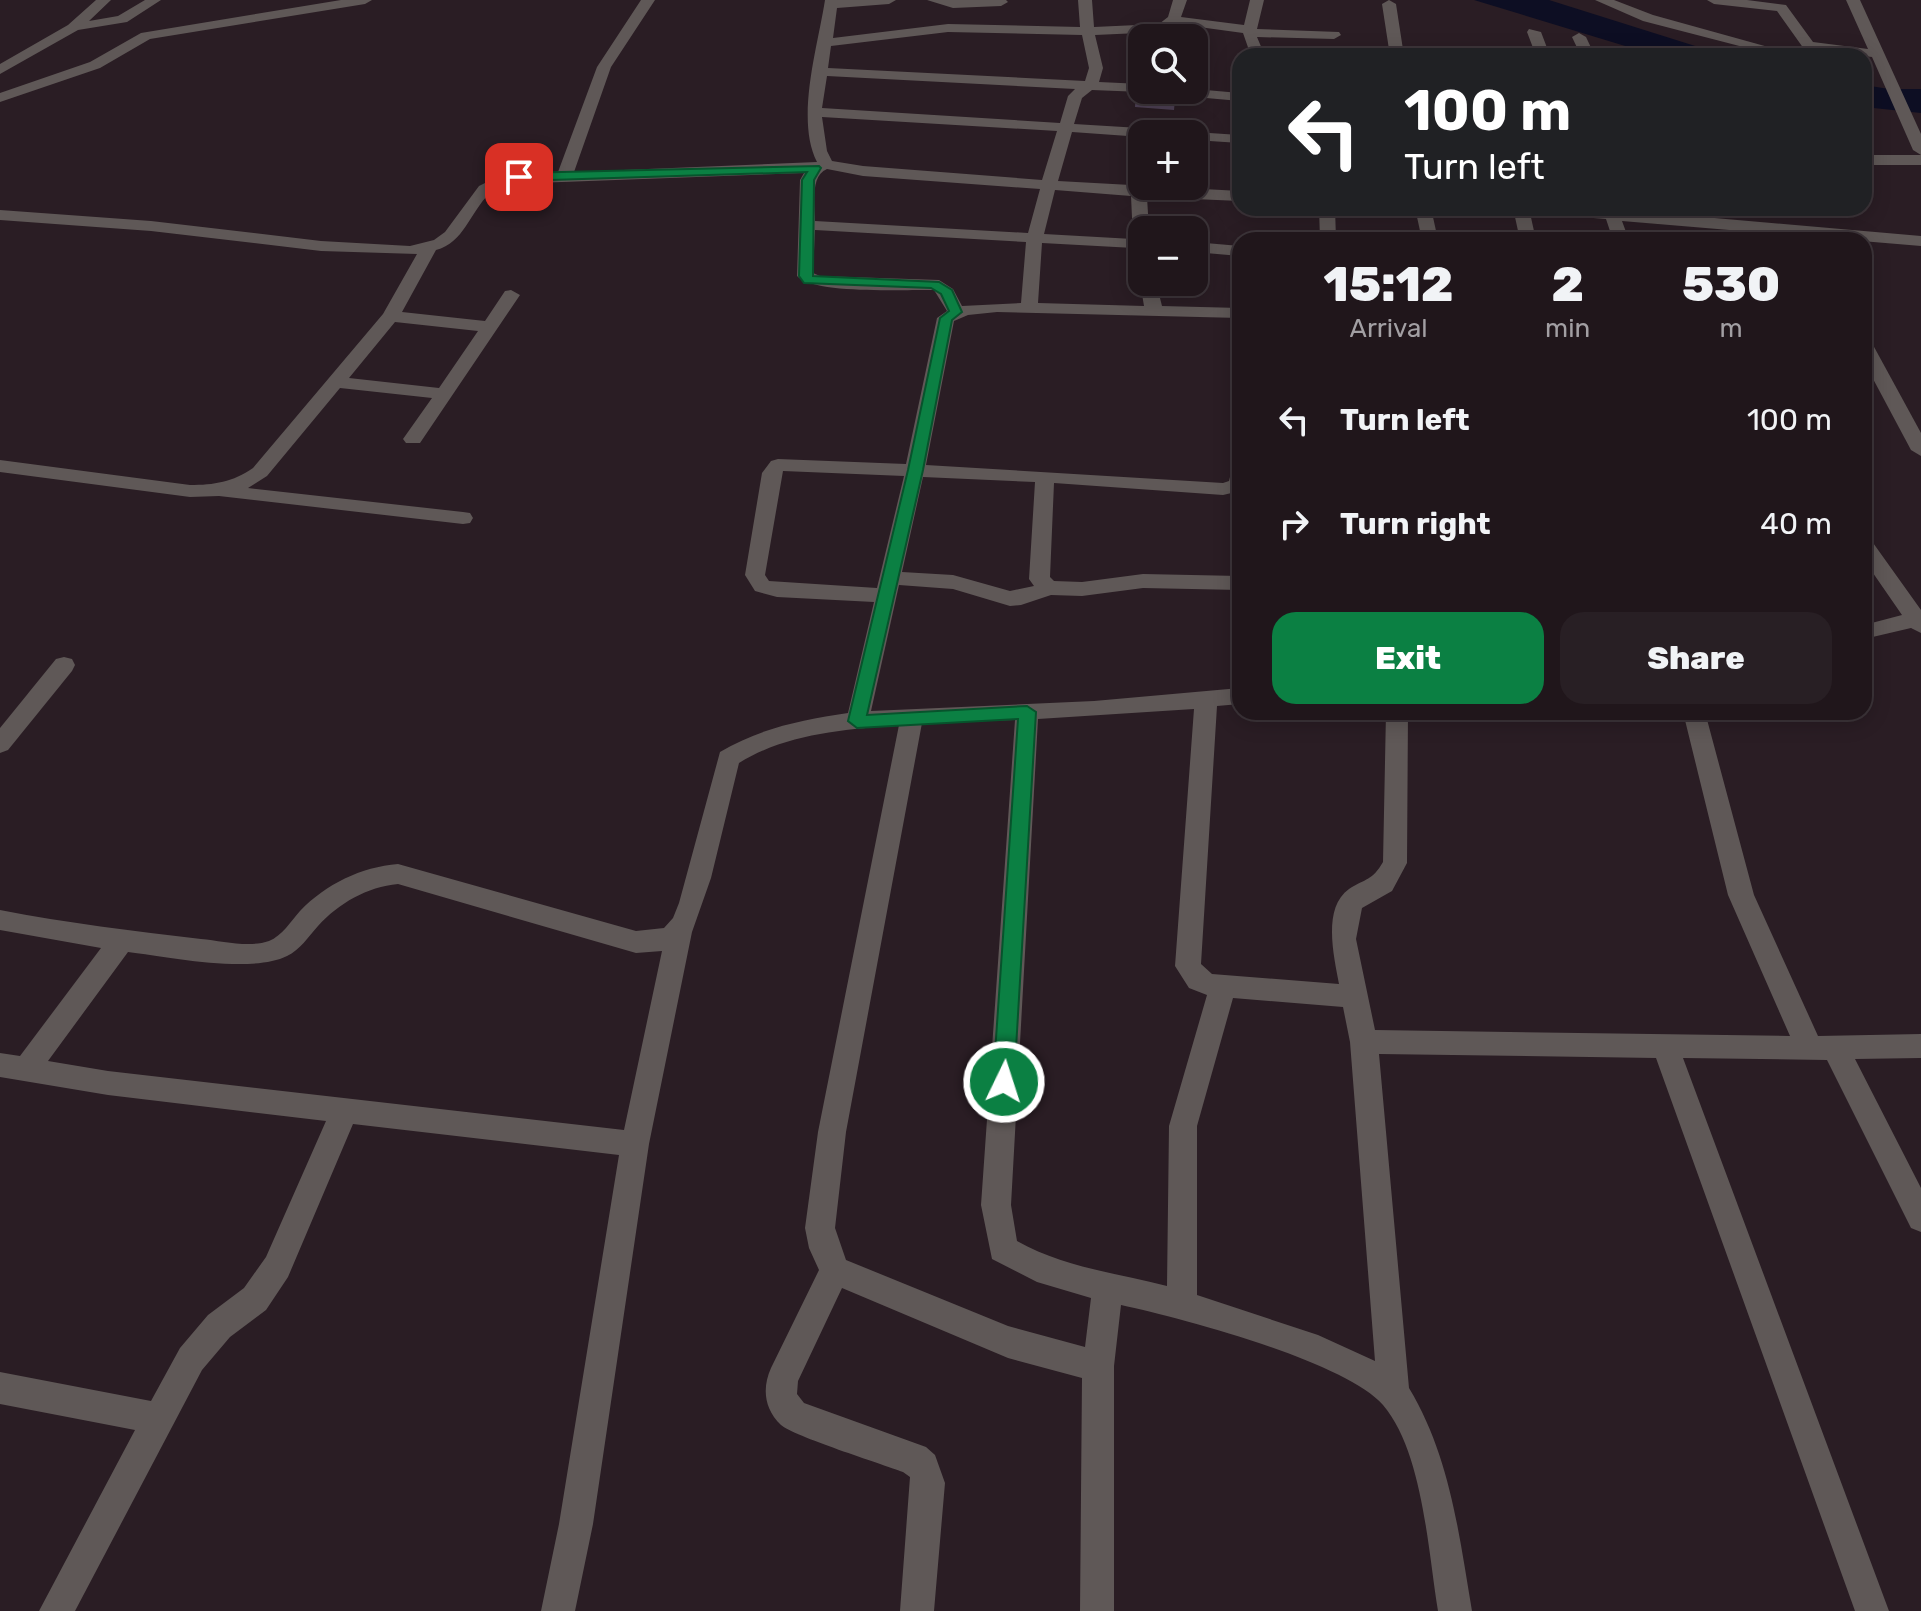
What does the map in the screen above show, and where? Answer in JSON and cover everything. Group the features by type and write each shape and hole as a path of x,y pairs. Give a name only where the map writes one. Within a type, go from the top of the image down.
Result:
{"street":[{"path":"0,70 73,28 104,0"},
{"path":"73,28 122,19 154,0"},
{"path":"235,21 256,0"},
{"path":"0,98 95,65 146,36 365,0"},
{"path":"565,175 604,67 648,0"},
{"path":"889,0 831,3 814,112 820,166 808,180 805,276 809,280 939,285 947,293 956,312"},
{"path":"934,0 953,4 1001,1 999,29"},
{"path":"1029,308 1034,239 1075,96 1091,84 1096,62 1084,13 1085,0"},
{"path":"827,42 948,28 1088,31 1161,28 1170,26 1180,0"},
{"path":"1253,48 1250,31 1257,0"},
{"path":"1602,0 1648,18 1763,48"},
{"path":"1714,0 1780,4 1803,42 1826,48"},
{"path":"1853,0 1921,150"},
{"path":"1389,4 1396,48"},
{"path":"1174,20 1250,31 1334,35"},
{"path":"1534,32 1540,48"},
{"path":"1579,37 1584,48"},
{"path":"1872,53 1879,54"},
{"path":"822,72 1128,87"},
{"path":"1872,74 1887,78"},
{"path":"1208,94 1232,96"},
{"path":"814,112 1128,131"},
{"path":"1208,137 1232,138"},
{"path":"1872,160 1921,160"},
{"path":"0,215 151,226 321,246 410,251 428,249 451,235 491,184 519,177 820,166 1128,191"},
{"path":"1208,195 1232,196"},
{"path":"1677,216 1785,232"},
{"path":"1710,222 1714,232"},
{"path":"807,225 1128,246"},
{"path":"1872,237 1915,240"},
{"path":"1208,248 1232,250"},
{"path":"220,491 245,484 260,472 391,316 428,249"},
{"path":"413,439 511,295"},
{"path":"1151,296 1154,311"},
{"path":"857,721 915,470 946,318 956,312 1029,308 1232,313"},
{"path":"391,316 490,327"},
{"path":"1872,360 1921,450"},
{"path":"334,382 444,394"},
{"path":"1232,487 1223,489 1045,476 789,463 778,465 772,473 755,575 762,586 777,590 955,582 1000,597 1021,598 1048,588 1082,589 1143,581 1232,583"},
{"path":"0,466 190,491 220,491 463,518"},
{"path":"1045,476 1039,579 1048,588"},
{"path":"1872,556 1920,621 1872,630"},
{"path":"0,744 64,665"},
{"path":"558,1611 576,1524 635,1144 679,931 691,903 728,758 753,741 815,725 912,716 1027,712 1232,697"},
{"path":"1206,699 1188,966 1198,980 1223,986 1353,996"},
{"path":"1027,712 996,1205 1003,1249 1028,1265 1068,1279 1182,1305 1306,1346 1349,1364 1393,1391"},
{"path":"912,716 832,1132 820,1228 824,1248 835,1270 1008,1342 1098,1366"},
{"path":"1397,720 1395,863 1383,884 1358,896 1346,915 1343,939 1364,1042 1393,1391 1414,1429 1431,1483 1455,1611"},
{"path":"1696,720 1741,895 1822,1048 1921,1218"},
{"path":"0,920 121,941 250,953 273,951 290,940 316,911 356,884 377,875 398,874 636,942 661,942 679,931"},
{"path":"14,1067 121,941"},
{"path":"1182,1305 1183,1126 1223,986"},
{"path":"1364,1042 1822,1048 1921,1046"},
{"path":"1665,1046 1872,1611"},
{"path":"14,1067 108,1083 635,1144"},
{"path":"56,1611 191,1359 219,1326 255,1299 277,1267 344,1111"},
{"path":"835,1270 782,1379 781,1398 793,1415 914,1459 923,1467 928,1483 917,1611"},
{"path":"1097,1611 1098,1366 1108,1287"},
{"path":"0,1388 158,1418"}],"water":[{"path":"1474,0 1549,0 1702,48 1632,48"},
{"path":"1872,86 1921,89 1921,113 1872,108"}],"route":[{"path":"519,177 815,168 808,180 805,276 809,280 931,284 939,285 947,293 956,312 946,318 915,470 857,721 1027,712 1004,1082"}]}
